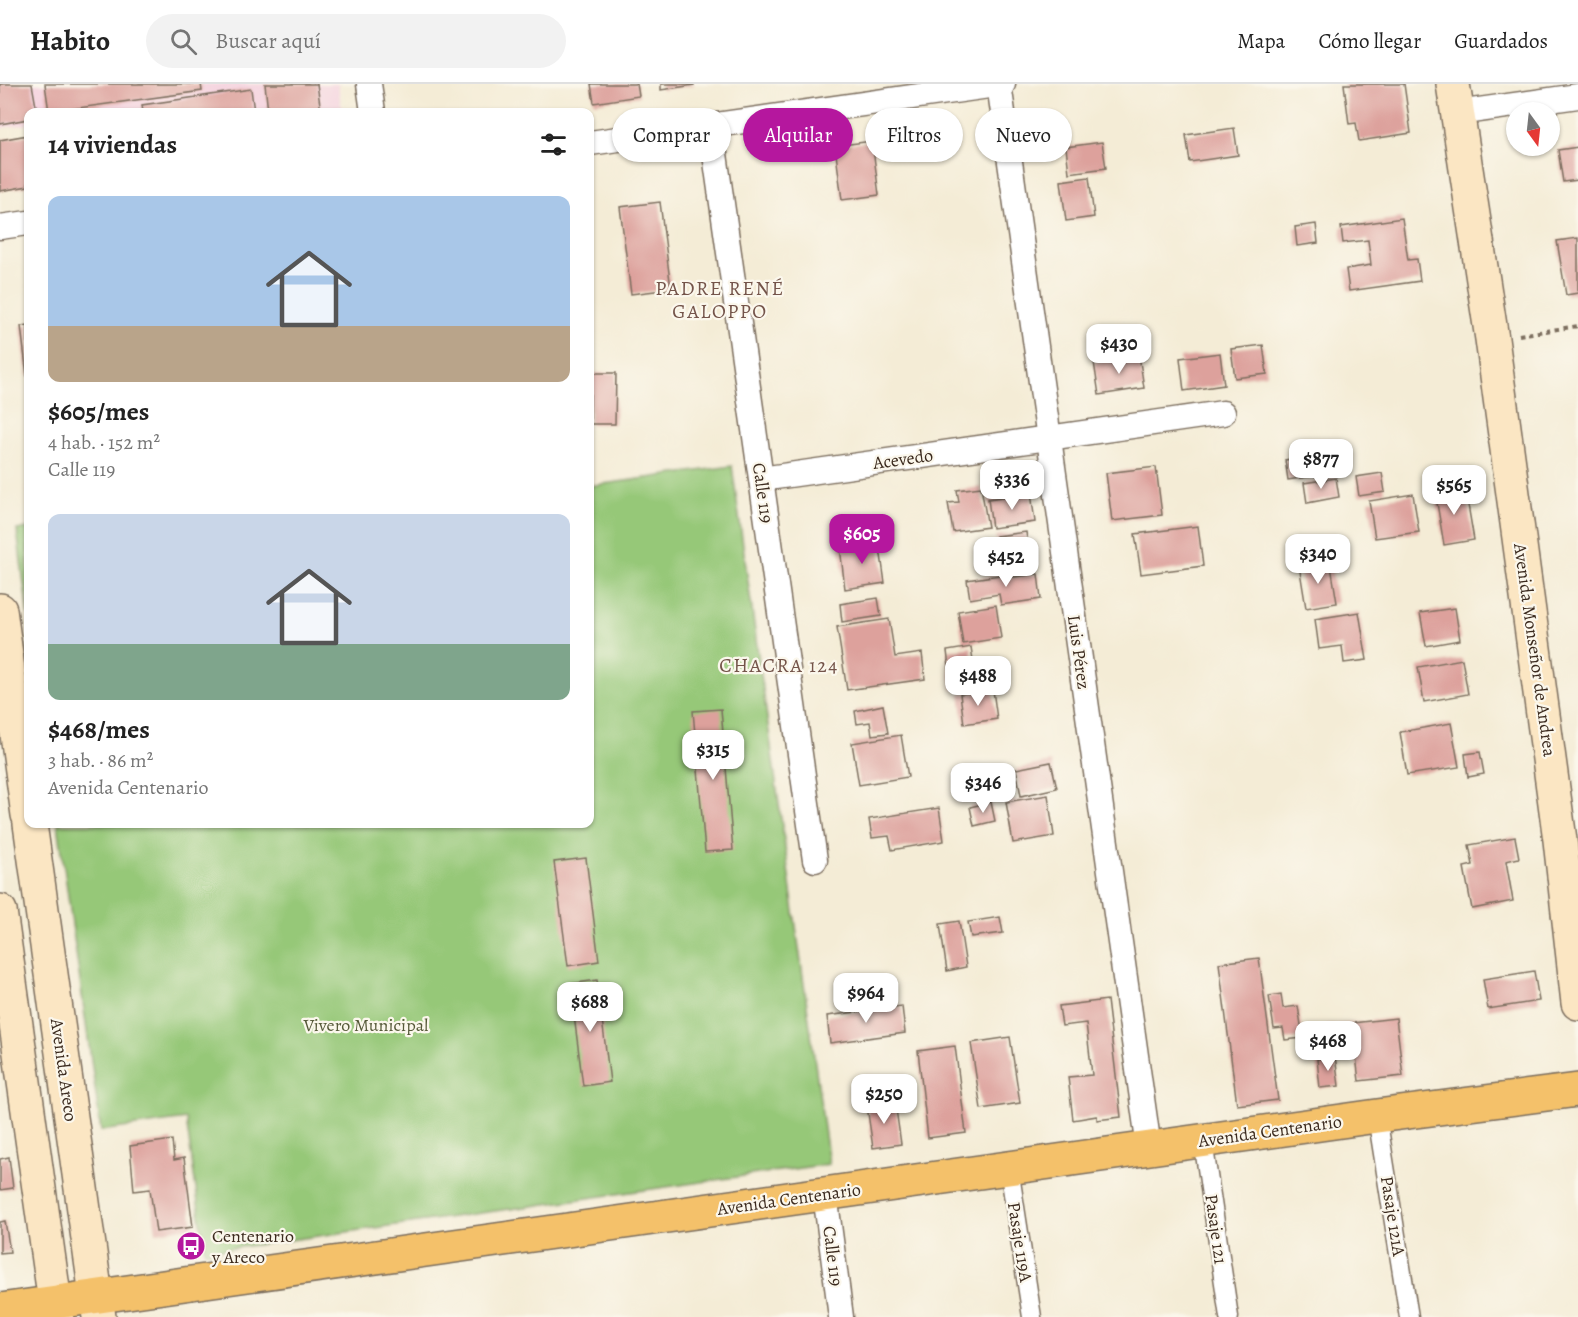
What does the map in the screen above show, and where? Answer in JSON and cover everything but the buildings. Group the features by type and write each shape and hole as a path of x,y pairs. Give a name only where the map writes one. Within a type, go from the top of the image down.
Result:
{"main road":[{"name":"Avenida Monseñor de Andrea","path":"1455,99 1569,839 1578,1003"},
{"path":"0,610 24,786"},
{"name":"Avenida Areco","path":"31,828 97,1307"},
{"path":"0,916 56,1310"},
{"name":"Avenida Centenario","path":"0,1310 97,1307 825,1194 1578,1090"}],"street":[{"path":"369,84 372,108"},
{"path":"731,123 1000,84"},
{"name":"Luis Pérez","path":"1000,84 1149,1148"},
{"path":"1455,99 1578,96"},
{"path":"594,142 612,140"},
{"name":"Calle 119","path":"716,162 815,860"},
{"path":"0,227 24,224"},
{"name":"Acevedo","path":"761,479 1223,413"},
{"name":"Pasaje 121A","path":"1377,1116 1409,1317"},
{"name":"Pasaje 121","path":"1203,1141 1229,1317"},
{"name":"Pasaje 119A","path":"1009,1168 1032,1317"},
{"name":"Calle 119","path":"825,1194 841,1317"}],"path":[{"path":"1492,339 1578,326"}],"shaded area":[{"path":"0,84 338,84 341,108 24,108 24,125 0,128"}],"green space":[{"name":"Vivero Municipal","path":"732,466 829,1164 205,1252 186,1119 101,1131 59,828 594,828 594,485"},
{"path":"24,529 24,584 17,530"}],"place":[{"name":"Centenario y Areco","path":"191,1246"}],"district":[{"name":"PADRE RENÉ GALOPPO","path":"720,300"},
{"name":"CHACRA 124","path":"779,665"}]}
